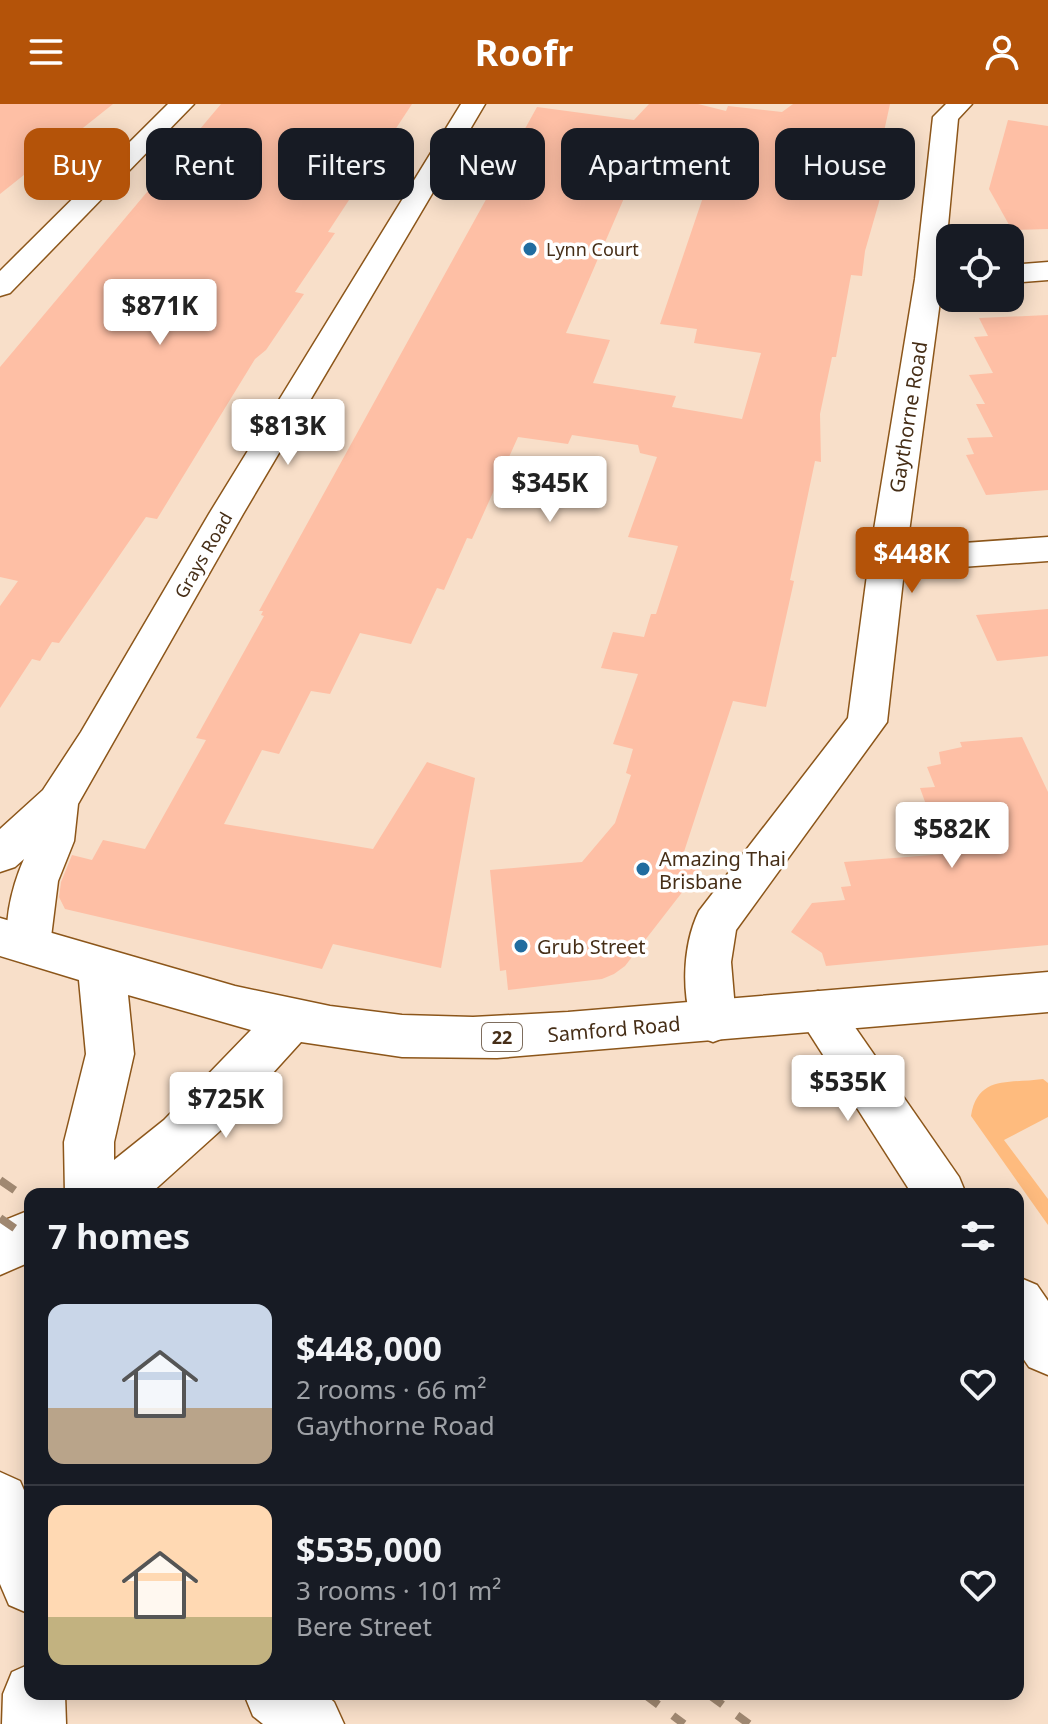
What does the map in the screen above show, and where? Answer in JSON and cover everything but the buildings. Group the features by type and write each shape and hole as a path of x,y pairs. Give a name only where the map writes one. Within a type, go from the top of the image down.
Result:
{"street":[{"path":"0,287 182,104"},
{"name":"Grays Road","path":"0,855 58,802 226,514 473,104"},
{"name":"Gaythorne Road","path":"941,224 946,117 960,104"},
{"path":"1024,273 1048,271"},
{"name":"Gaythorne Road","path":"713,1021 708,962 715,924 867,722 887,560 936,294"},
{"path":"887,560 1048,549"},
{"name":"Grays Road","path":"14,941 53,841 58,802"},
{"name":"Samford Road","path":"14,941 291,1020 375,1034 454,1039 713,1021 1048,992"},
{"path":"90,1188 89,1142 110,1054 109,1023 100,966"},
{"path":"818,1011 937,1188"},
{"path":"116,1188 147,1166 212,1104 291,1020"},
{"path":"0,1249 24,1238"},
{"path":"1024,1313 1048,1348"},
{"path":"0,1501 24,1567"},
{"path":"34,1700 34,1724"},
{"path":"282,1700 312,1724"}],"shaded area":[{"path":"1043,1079 1048,1083 1048,1117 1004,1140 1048,1199 1048,1225 971,1116 980,1094 996,1084"}],"railway":[{"path":"0,1180 24,1197"},
{"path":"0,1218 24,1235"},
{"path":"652,1700 684,1724"},
{"path":"716,1700 749,1724"}],"place":[{"name":"Lynn Court","path":"530,249"},
{"name":"Amazing Thai Brisbane","path":"643,869"},
{"name":"Grub Street","path":"521,946"}]}
